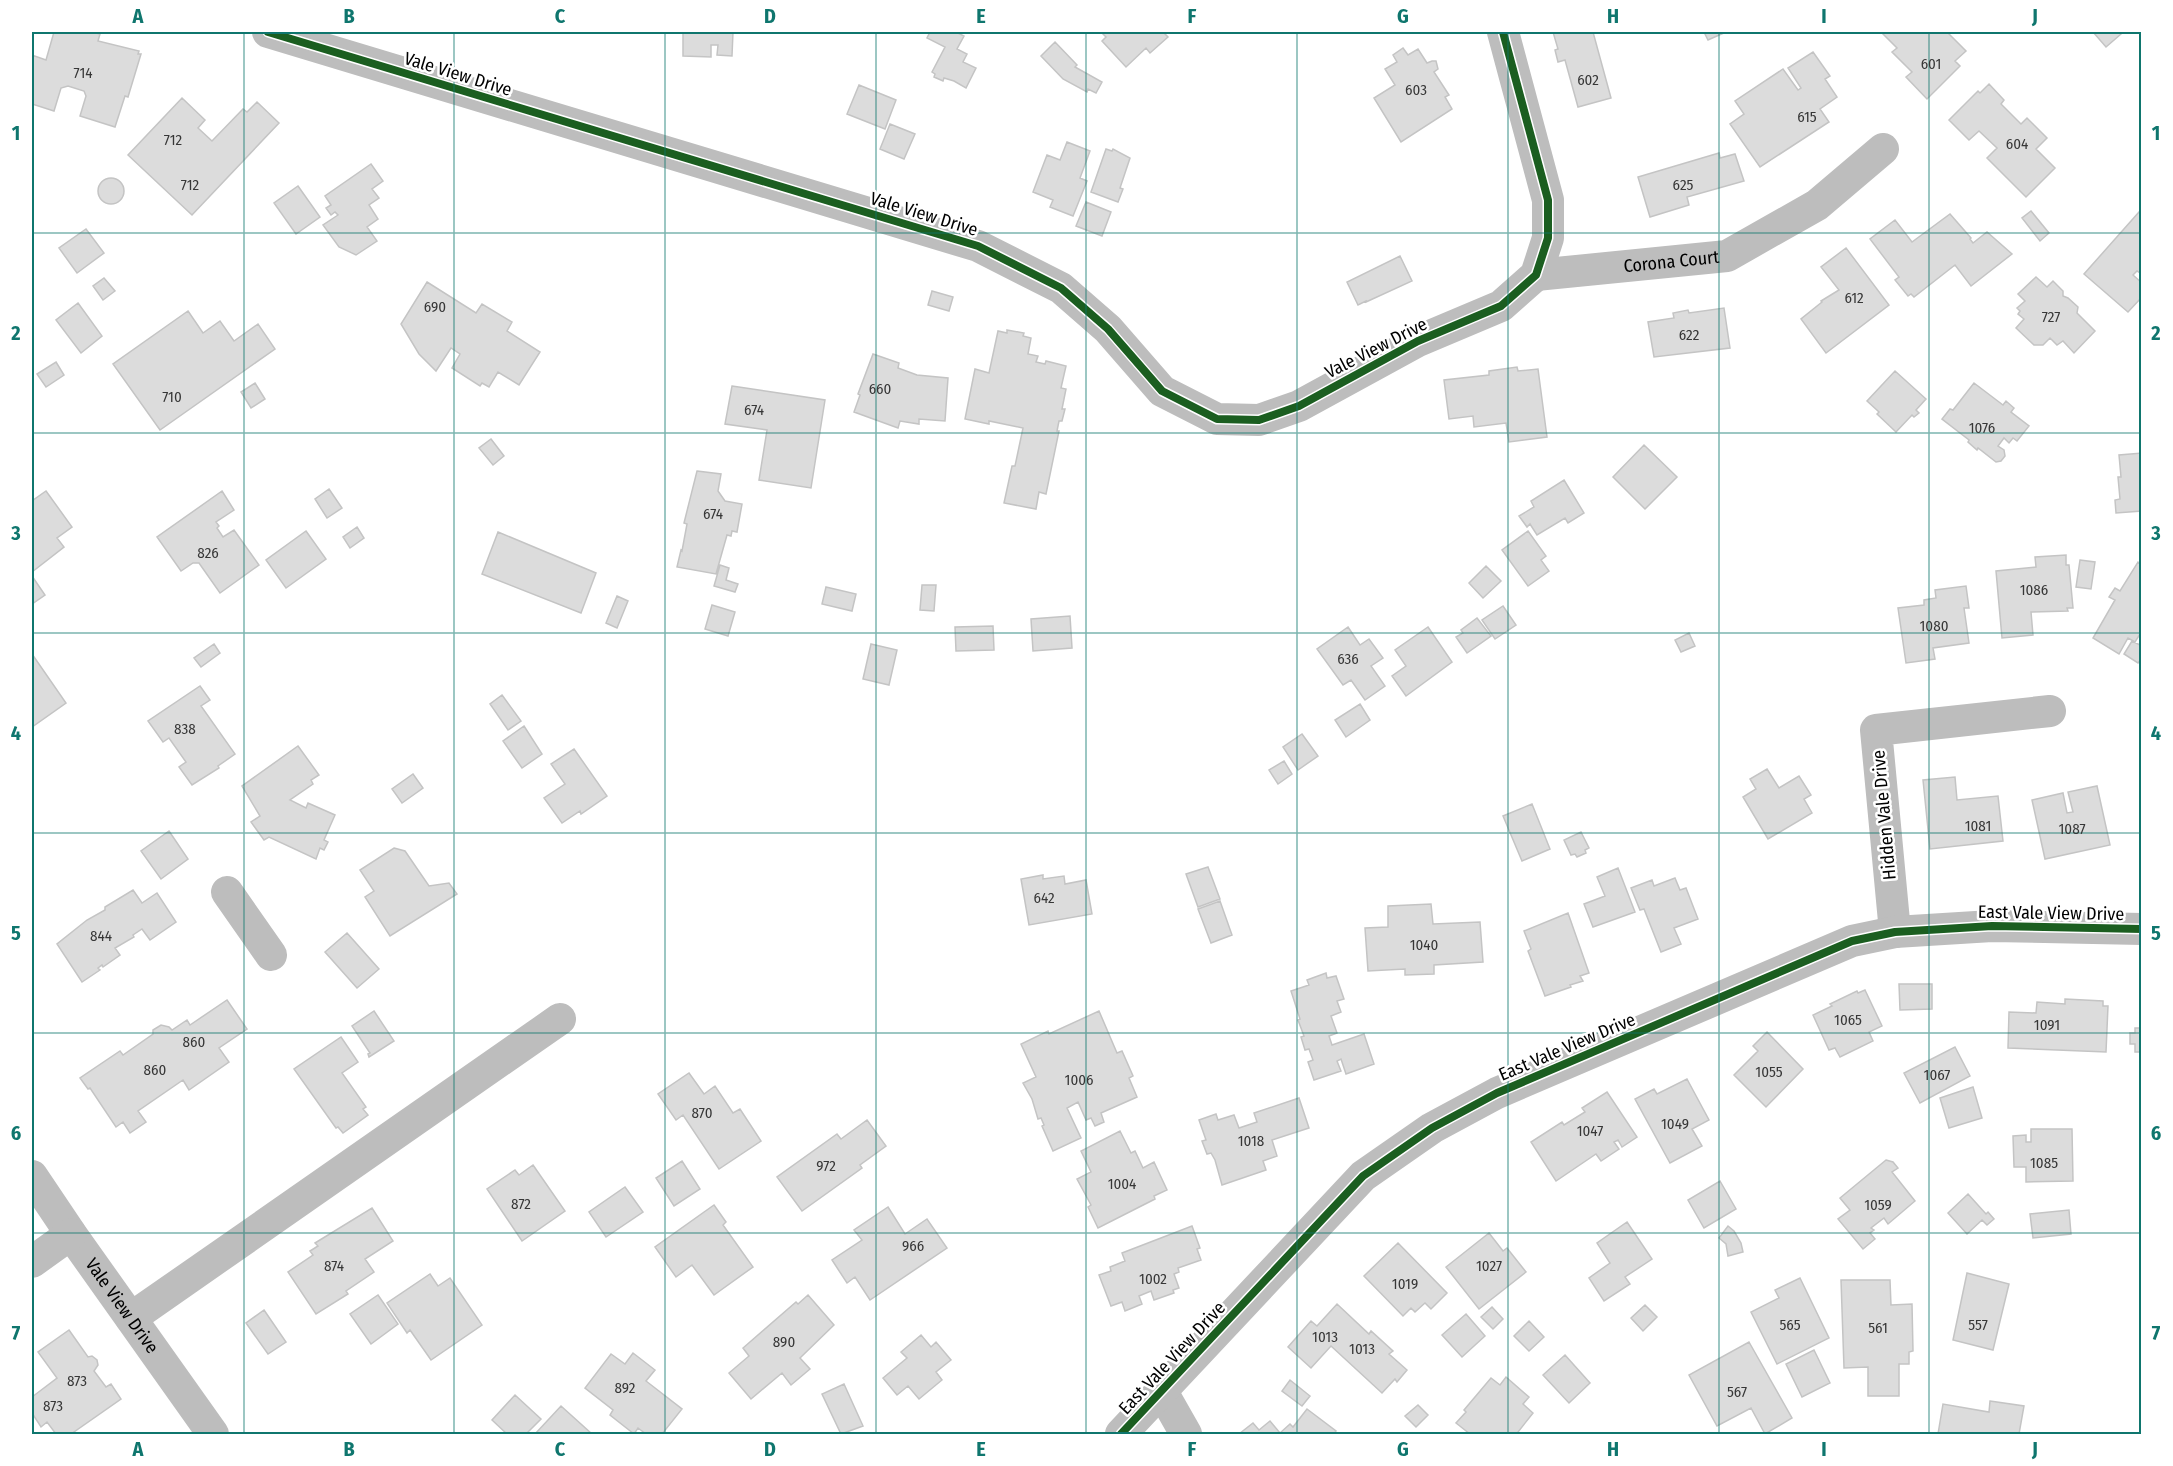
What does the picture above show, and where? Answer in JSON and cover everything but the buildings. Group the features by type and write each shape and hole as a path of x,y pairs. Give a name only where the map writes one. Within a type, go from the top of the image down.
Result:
{"street":[{"name":"Vale View Drive","path":"268,32 978,246 1061,288 1108,328 1162,391 1216,419 1259,420 1299,406 1418,341 1501,306 1536,275"},
{"path":"1503,32 1548,200 1548,238 1536,275"},
{"name":"Corona Court","path":"1536,275 1727,256 1817,205 1884,150"},
{"name":"Hidden Vale Drive","path":"1895,932 1876,730 2050,711"},
{"path":"227,892 271,955"},
{"name":"East Vale View Drive","path":"1121,1434 1363,1176 1432,1128 1497,1093 1852,941 1895,932 1992,926 2142,929"},
{"path":"131,1318 560,1019"},
{"name":"Vale View Drive","path":"32,1176 213,1434"},
{"path":"32,1262 71,1234"},
{"path":"1161,1390 1186,1434"}],"cycle path":[{"path":"268,32 978,246 1061,288 1108,329 1162,391 1217,419 1259,420 1299,406 1418,341 1501,306 1536,275 1548,238 1548,200 1503,32"},
{"path":"1121,1434 1363,1176 1432,1128 1497,1093 1852,941 1895,932 1992,926 2142,929"}]}
